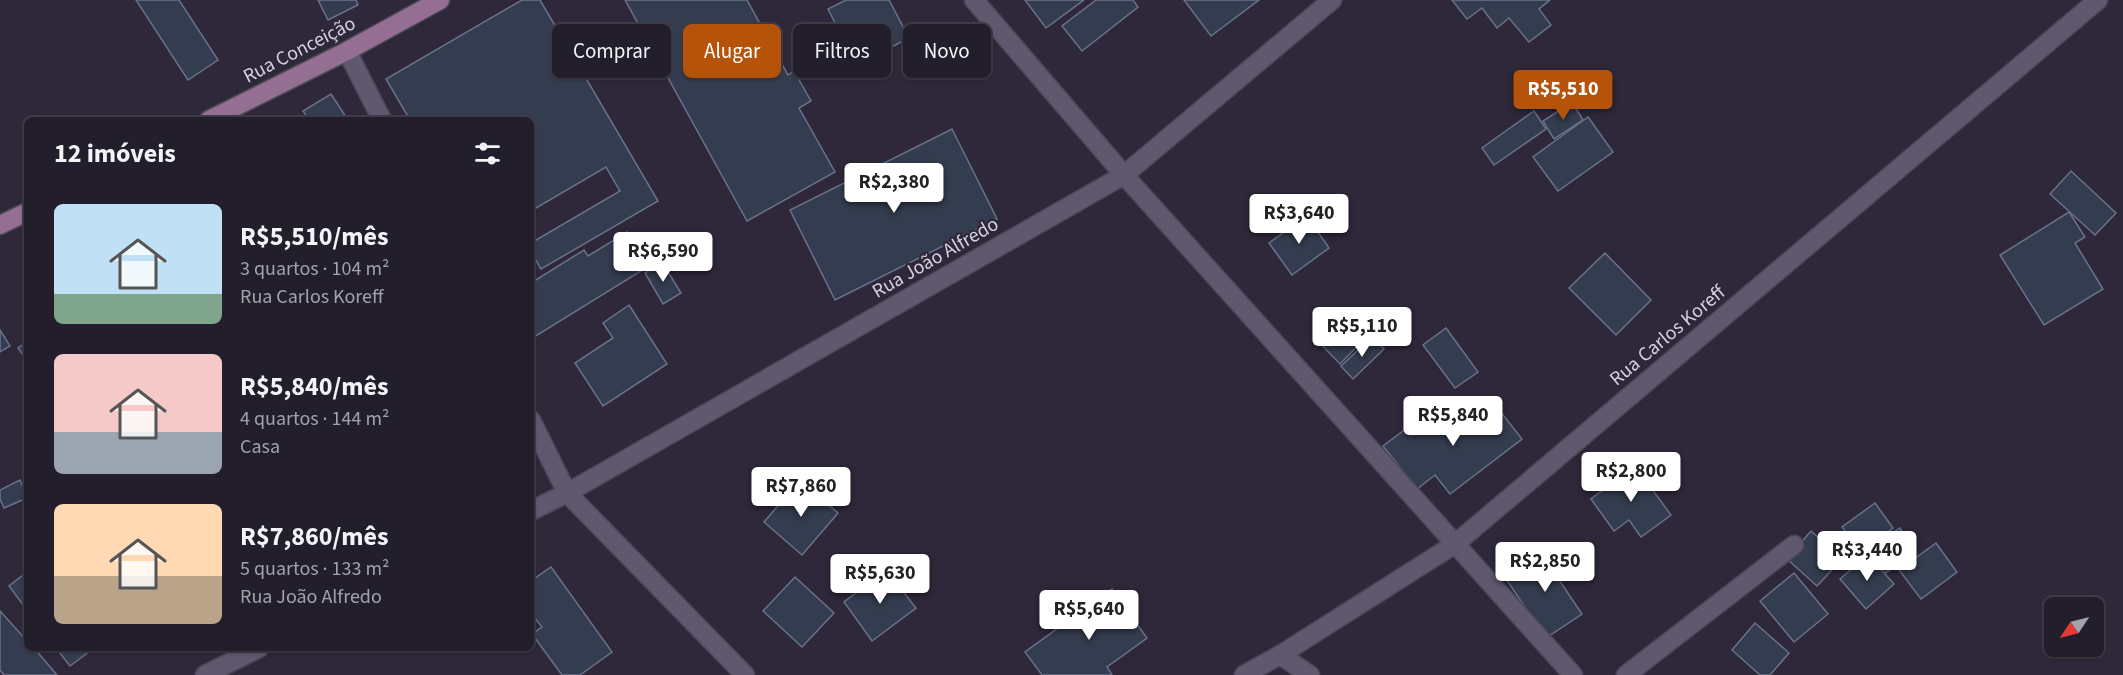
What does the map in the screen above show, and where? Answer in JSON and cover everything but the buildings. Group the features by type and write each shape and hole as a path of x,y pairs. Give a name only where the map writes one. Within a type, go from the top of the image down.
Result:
{"main road":[{"name":"Rua Conceição","path":"215,117 347,51 440,0"},
{"path":"0,225 24,213"}],"street":[{"path":"974,0 1124,175 1573,675"},
{"name":"Rua João Alfredo","path":"534,510 567,493 1124,175 1332,0"},
{"name":"Rua Carlos Koreff","path":"1244,675 1280,655 1455,544 2098,0"},
{"path":"347,51 380,117"},
{"path":"534,426 567,493 745,675"},
{"path":"1626,675 1794,545"},
{"path":"205,675 253,651"},
{"path":"1280,655 1310,675"}]}
